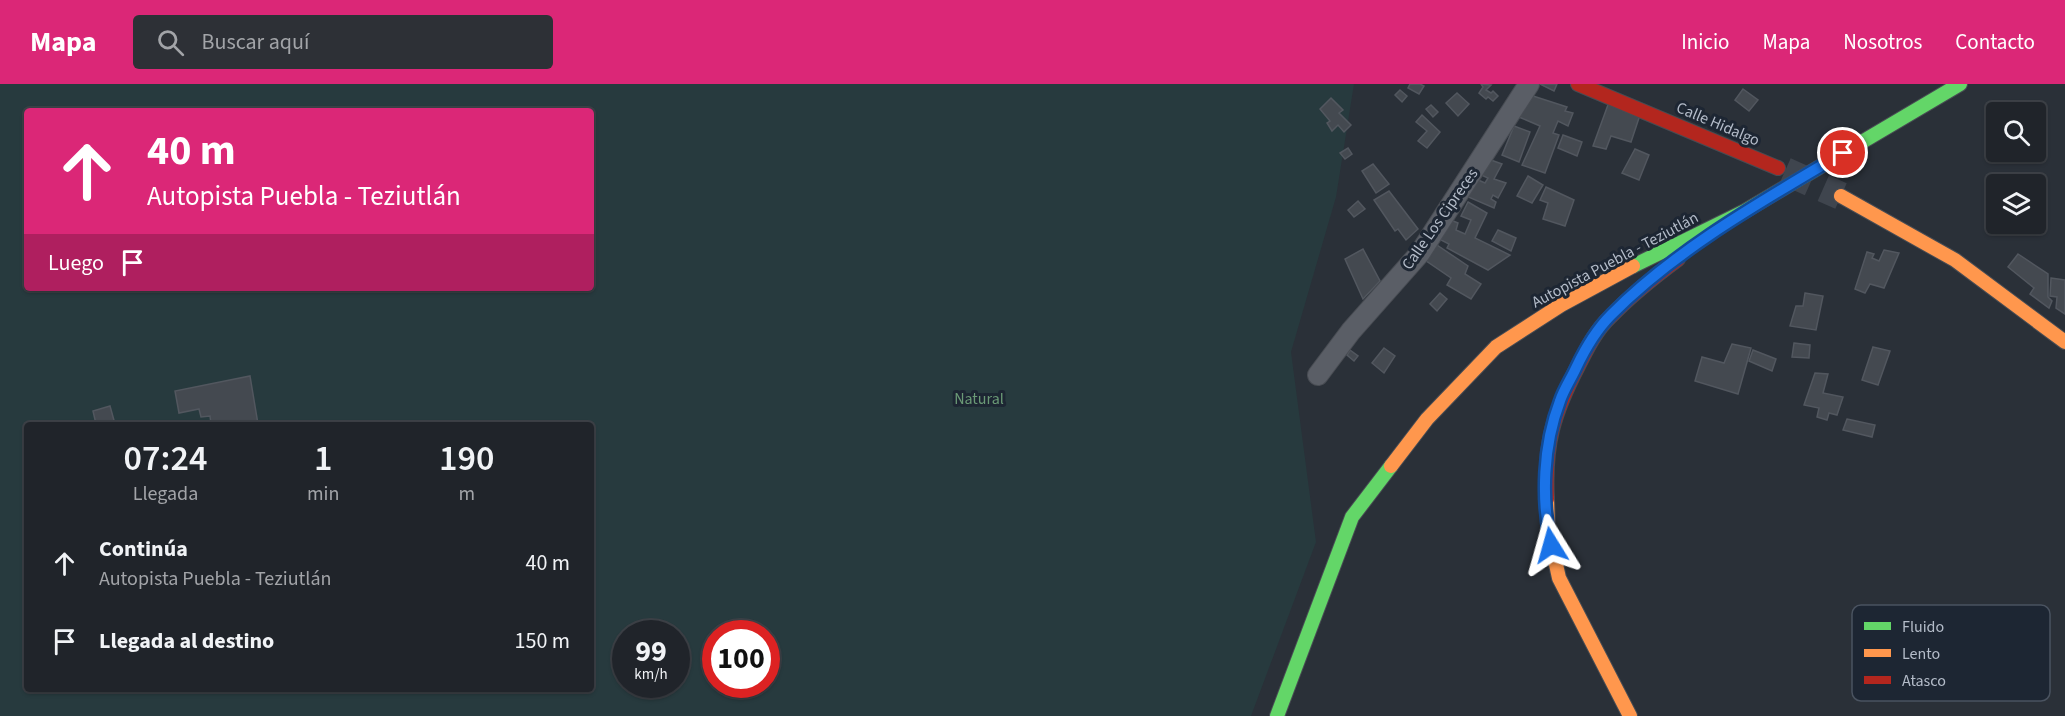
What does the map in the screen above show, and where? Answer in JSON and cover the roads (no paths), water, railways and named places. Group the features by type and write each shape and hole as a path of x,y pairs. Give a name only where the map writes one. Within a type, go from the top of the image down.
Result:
{"main road":[{"name":"Calle Hidalgo","path":"1578,84 1778,168"},
{"name":"Autopista Puebla - Teziutlán","path":"1277,716 1352,517 1427,419 1496,347 1561,305 1745,211 1960,84"},
{"path":"1841,196 1955,260 2065,342"},
{"name":"Autopista Puebla - Teziutlán","path":"1630,716 1559,578 1548,528 1546,481 1549,438 1560,400 1592,338 1610,315 1656,275 1745,211"}],"street":[{"name":"Calle Los Cipreces","path":"1318,375 1351,331 1420,253 1529,84"}],"tunnel":[{"path":"1785,171 1841,196"}],"park label":[{"name":"Natural","path":"979,399"}]}
